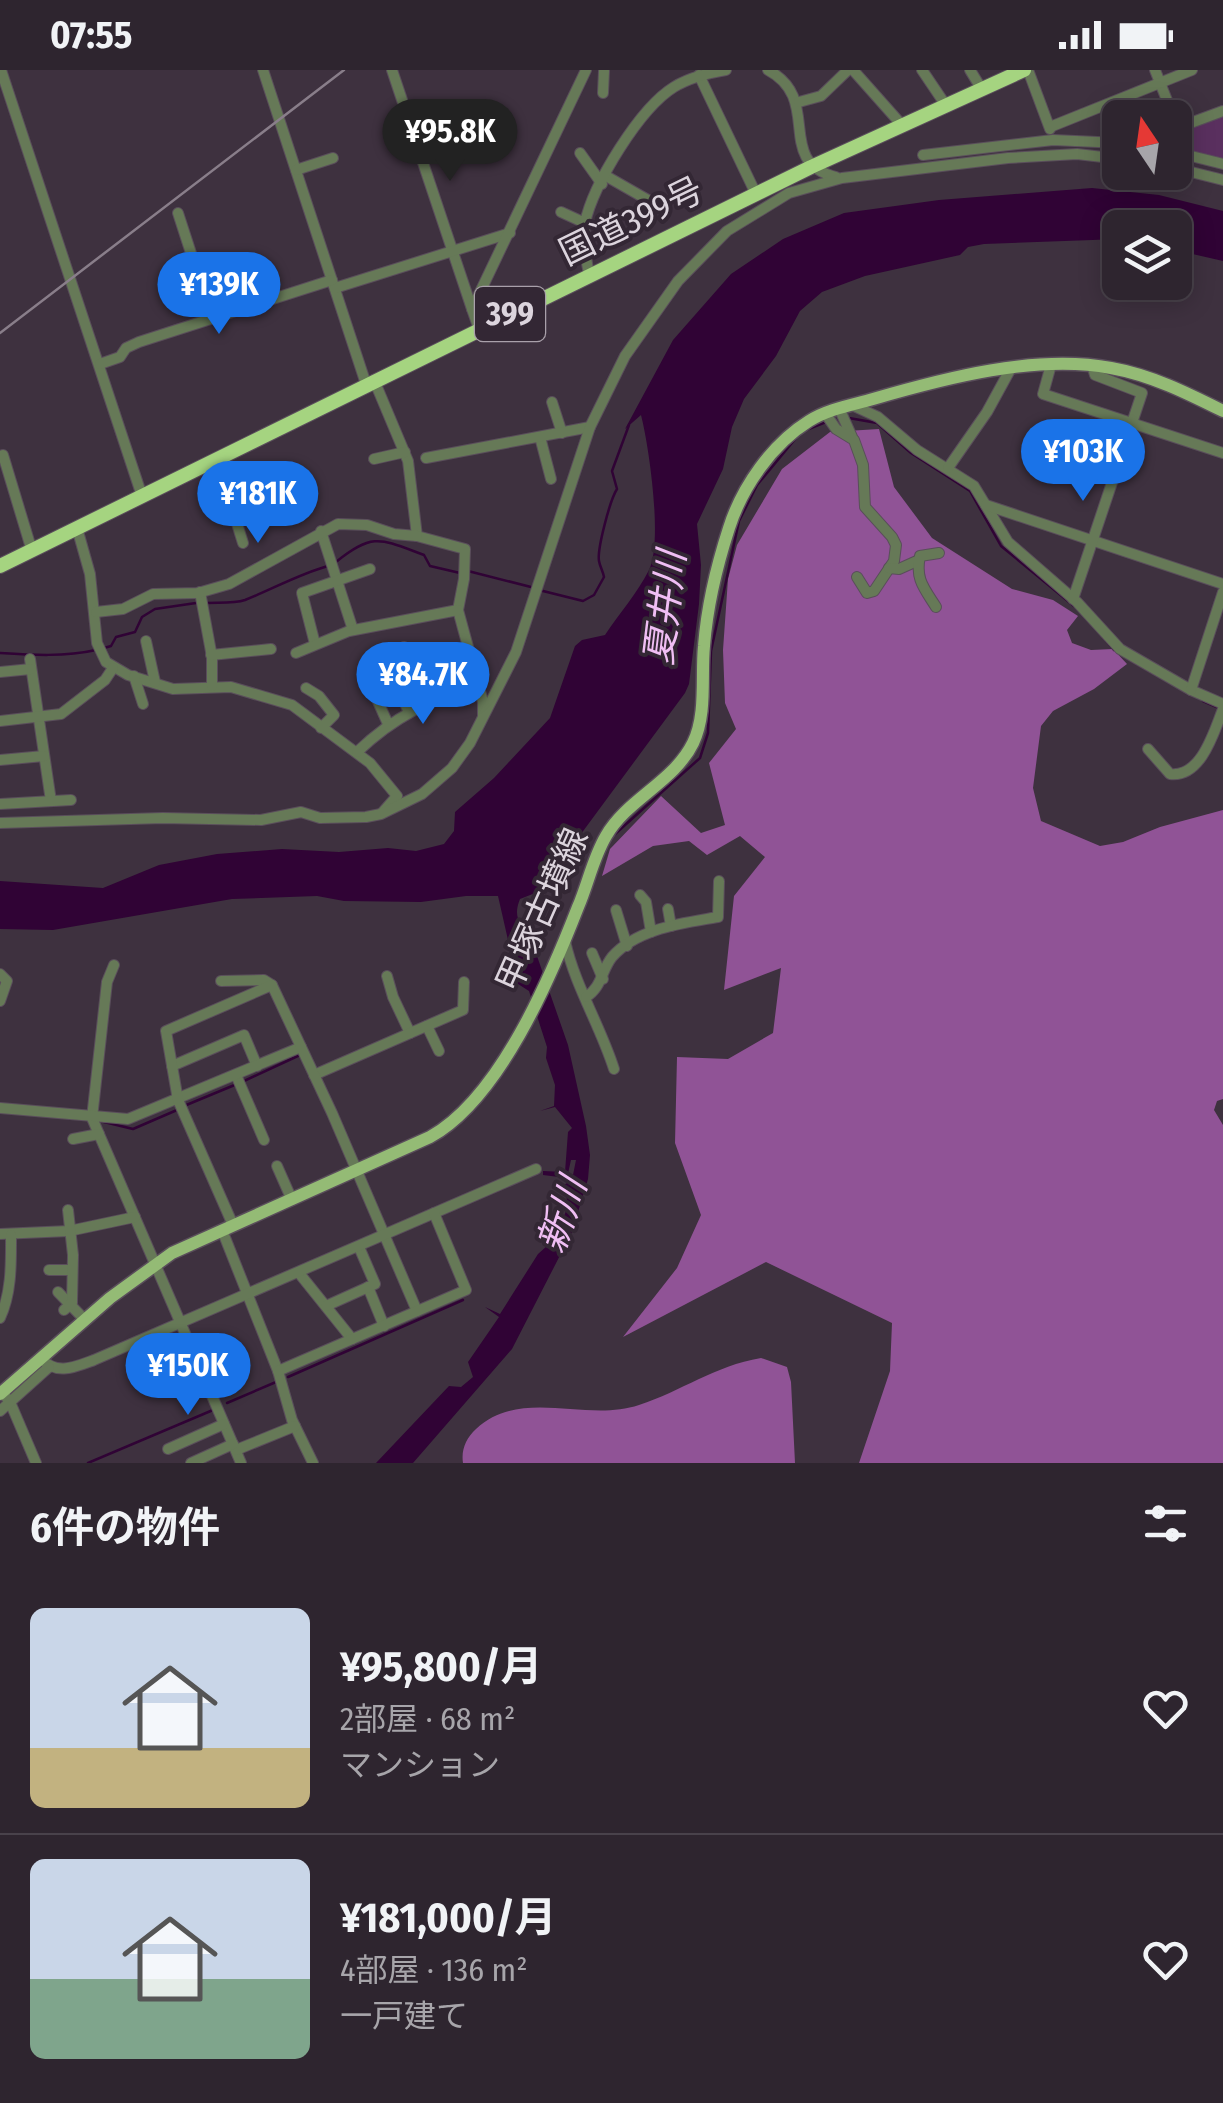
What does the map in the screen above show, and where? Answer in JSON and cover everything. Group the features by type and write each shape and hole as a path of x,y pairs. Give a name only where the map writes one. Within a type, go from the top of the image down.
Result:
{"highway":[{"name":"国道399号","path":"0,566 988,80 1024,70"}],"main road":[{"name":"甲塚古墳線","path":"4,1391 45,1362 85,1320 155,1264 456,1122 491,1082 563,946 610,829 674,768 694,741 712,594 729,526 744,491 798,428 930,382 1051,365 1126,370 1223,412"}],"street":[{"path":"0,70 142,496"},
{"path":"263,70 370,382 406,452 417,536"},
{"path":"392,70 479,328"},
{"path":"472,310 586,70"},
{"path":"603,93 602,71 619,70"},
{"path":"590,276 585,224 626,136 653,103 675,86 699,75 726,70"},
{"path":"768,70 799,102 802,144 811,167 842,178"},
{"path":"799,102 822,96 851,70 901,124"},
{"path":"922,70 945,104"},
{"path":"970,70 988,80"},
{"path":"1024,70 1054,140"},
{"path":"1156,70 1167,100"},
{"path":"1050,127 1192,70"},
{"path":"699,75 756,194"},
{"path":"1192,118 1223,111"},
{"path":"923,155 1054,140 1102,142"},
{"path":"580,154 604,180 648,200"},
{"path":"0,823 163,818 275,820 301,812 338,819 381,814 422,794 452,768 483,722 516,652 590,427 625,356 656,310 727,231 789,193 842,178 1008,158 1076,154 1102,157"},
{"path":"1192,156 1223,164"},
{"path":"296,170 333,158"},
{"path":"1192,172 1223,180"},
{"path":"561,212 585,224"},
{"path":"178,213 212,318"},
{"path":"100,364 120,357 131,345 212,318 510,232"},
{"path":"1051,365 1042,394 1223,453"},
{"path":"1073,599 1142,393 1095,375 1092,365"},
{"path":"948,468 987,412 1010,370"},
{"path":"552,402 562,432"},
{"path":"837,412 836,429 851,434"},
{"path":"837,412 863,465 865,507 896,546 896,556 871,593 867,593 857,577"},
{"path":"837,412 878,417 918,450 974,486 1008,542 1073,599 1127,654 1223,708 1202,760 1180,774 1170,774 1148,748"},
{"path":"426,458 590,427"},
{"path":"540,437 551,479"},
{"path":"374,459 406,452"},
{"path":"3,455 32,550"},
{"path":"217,459 242,542"},
{"path":"231,500 253,493"},
{"path":"986,506 1223,584"},
{"path":"96,612 123,609 153,594 200,592 229,584 338,524 417,536 464,550 458,610 478,684 483,722"},
{"path":"78,528 90,574 98,646 112,668 173,689 244,688 282,701 357,752 397,796 381,814"},
{"path":"321,531 353,630"},
{"path":"936,606 917,576 923,554 938,553"},
{"path":"889,568 899,569 919,560"},
{"path":"315,644 302,593 370,569"},
{"path":"200,592 212,686"},
{"path":"1192,690 1223,592"},
{"path":"296,653 353,630 458,610"},
{"path":"146,641 155,682"},
{"path":"404,647 420,654 433,700"},
{"path":"211,655 271,648"},
{"path":"0,672 31,664 51,801"},
{"path":"0,721 61,714 105,680 112,668"},
{"path":"363,668 388,724"},
{"path":"134,676 144,704"},
{"path":"392,676 408,712"},
{"path":"357,752 408,712 478,684"},
{"path":"306,688 319,696 334,715 321,728"},
{"path":"0,760 44,756"},
{"path":"0,804 72,800"},
{"path":"586,997 603,978 611,959 627,946 651,932 718,917 719,881"},
{"path":"640,895 646,902 651,932"},
{"path":"668,909 671,926"},
{"path":"616,910 627,946"},
{"path":"563,946 604,1036 614,1069"},
{"path":"592,953 603,978"},
{"path":"114,965 107,982 92,1118 241,1463"},
{"path":"0,974 7,981 0,1002"},
{"path":"387,976 410,1033"},
{"path":"222,981 264,980 272,985 417,1311"},
{"path":"314,1075 464,1010 464,982"},
{"path":"272,985 166,1032 178,1100 228,1228 249,1301 278,1371 294,1426 312,1463"},
{"path":"427,1026 439,1052"},
{"path":"172,1066 244,1035 257,1066"},
{"path":"0,1108 128,1119 301,1047"},
{"path":"236,1075 264,1140"},
{"path":"73,1138 99,1134"},
{"path":"277,1166 292,1200"},
{"path":"45,1362 72,1368 536,1169"},
{"path":"68,1210 72,1273 68,1307"},
{"path":"278,1371 466,1290 434,1214"},
{"path":"0,1318 9,1282 5,1234 70,1231 135,1217"},
{"path":"326,1306 375,1284 359,1246"},
{"path":"72,1273 81,1254"},
{"path":"56,1256 54,1270 72,1273"},
{"path":"368,1268 393,1257"},
{"path":"299,1272 352,1339"},
{"path":"368,1288 384,1326"},
{"path":"58,1292 68,1307 85,1320"},
{"path":"0,1411 4,1391"},
{"path":"4,1391 36,1463"},
{"path":"168,1449 224,1424"},
{"path":"180,1444 190,1463 294,1426"}],"shaded area":[{"path":"1223,114 1223,159 1192,152 1192,126"},
{"path":"879,429 894,487 932,538 1012,589 1053,600 1078,616 1067,630 1072,643 1091,650 1113,649 1127,664 1094,689 1053,711 1041,726 1033,788 1041,821 1100,846 1223,810 1223,1099 1217,1101 1214,1110 1223,1125 1223,1463 859,1463 890,1371 892,1323 766,1262 623,1337 677,1268 701,1215 675,1143 677,1057 728,1059 773,1033 781,968 724,990 734,896 765,857 740,836 707,855 689,841 653,846 602,876 610,849 661,796 701,833 725,825 709,763 736,729 725,703 723,650 728,579 737,545 782,469 830,432"},
{"path":"761,1358 787,1367 795,1463 463,1463 469,1436 494,1417 513,1410 598,1410 639,1405 728,1367"}],"water":[{"name":"夏井川","path":"1092,188 1159,195 1223,211 1223,261 1192,254 1192,210 1102,210 1102,240 968,247 960,255 865,276 822,292 800,311 776,356 744,399 732,427 723,469 697,524 699,604 685,693 578,838 570,874 563,882 520,899 518,905 518,919 530,936 568,1045 586,1126 588,1179 572,1232 512,1349 413,1463 376,1463 449,1386 461,1387 473,1377 468,1362 499,1317 485,1307 500,1314 538,1254 557,1237 568,1205 564,1185 572,1180 576,1160 571,1160 567,1178 543,1175 543,1171 565,1172 568,1132 572,1128 555,1107 540,1111 554,1106 555,1085 529,991 518,984 498,896 421,902 344,901 317,896 232,899 53,930 0,929 0,881 103,888 159,865 217,854 282,849 416,851 444,844 454,831 455,812 494,778 550,718 575,646 582,640 605,635 649,570 655,517 641,415 625,429 673,340 731,274 783,239 844,213 939,200"}],"waterway":[{"path":"849,418 877,423 911,453 970,491 1001,546 1074,606"},
{"path":"806,430 826,422"},
{"path":"543,591 583,601 594,595 604,577 599,555 617,489 612,471 629,425"},
{"path":"615,834 700,758 708,733 711,651 739,521 757,485 796,438"},
{"path":"336,562 359,546 378,541 424,555 430,566 460,573"},
{"path":"204,603 245,600 328,566"},
{"path":"468,571 531,587"},
{"path":"104,648 111,646 116,637 135,632 142,617 155,609 196,603"},
{"path":"1103,637 1114,650"},
{"path":"0,653 60,655 96,650"},
{"path":"1121,655 1170,683"},
{"path":"1203,701 1219,708"},
{"path":"244,1081 300,1055"},
{"path":"184,1106 237,1084"},
{"path":"100,1121 133,1129 177,1110"},
{"path":"288,1377 463,1300"},
{"path":"227,1403 276,1382"},
{"path":"88,1463 213,1410"}],"railway":[{"path":"0,333 344,70"}],"water label":[{"name":"新川","path":"562,1215"}]}
